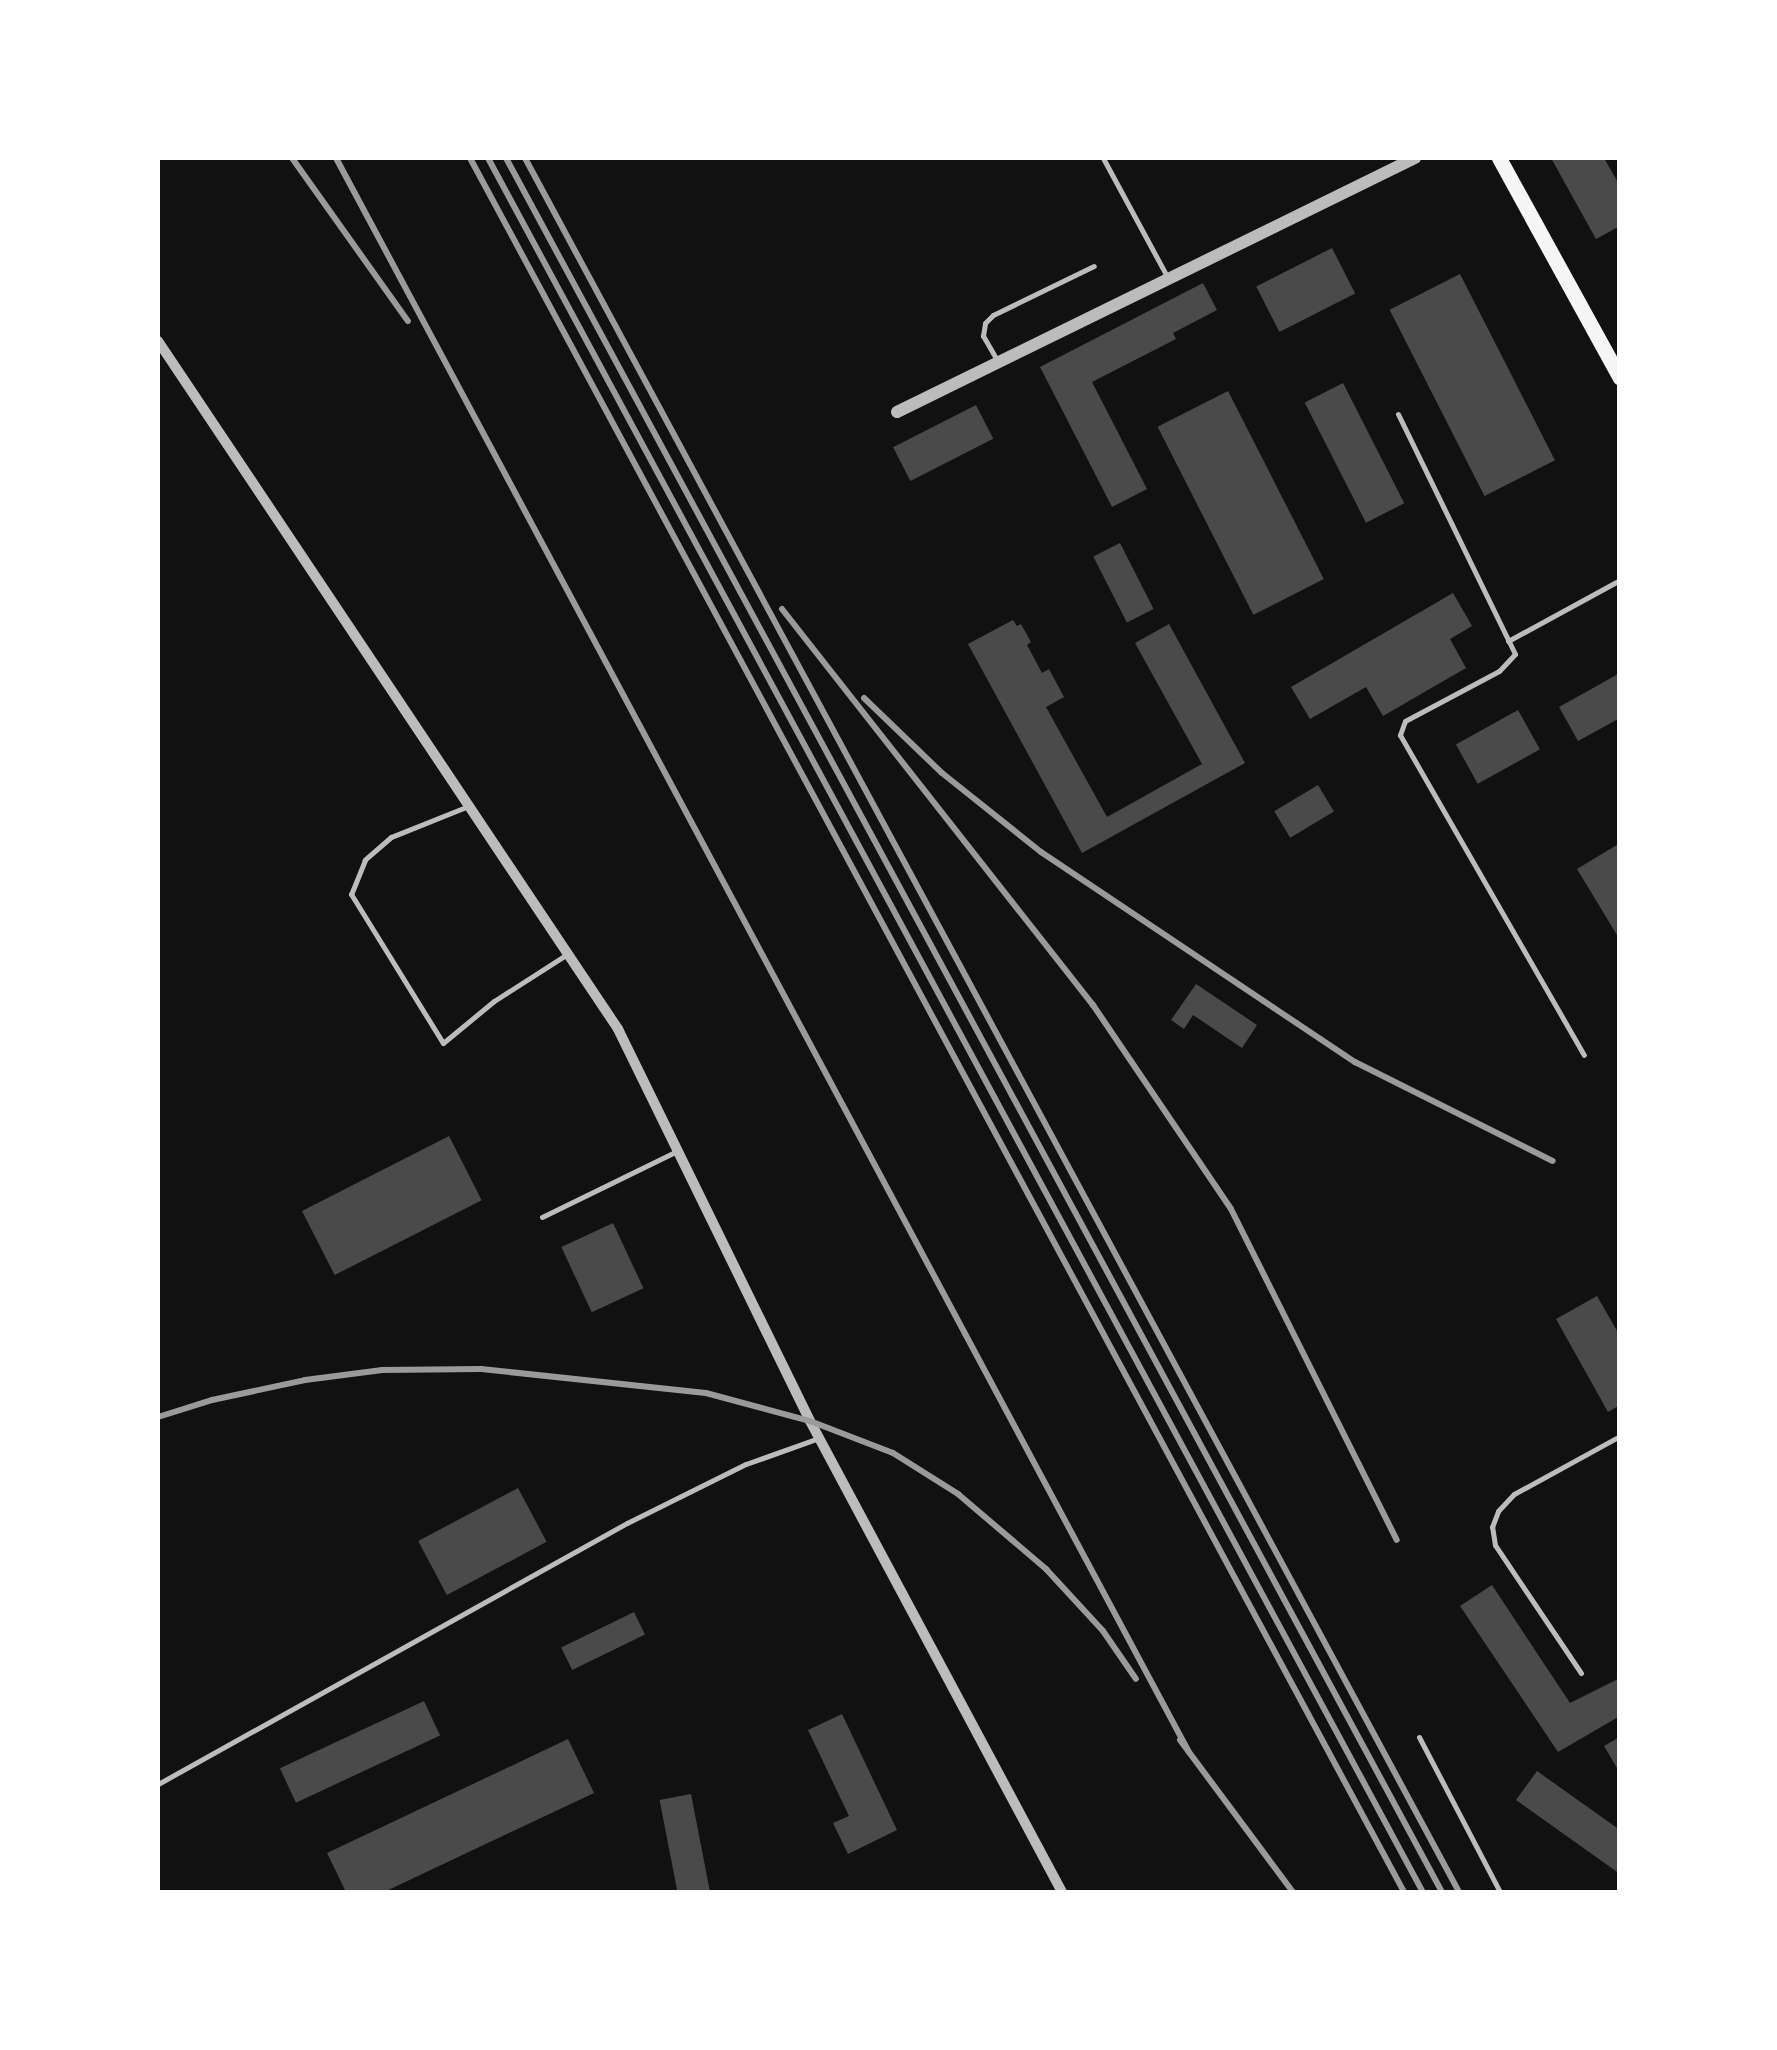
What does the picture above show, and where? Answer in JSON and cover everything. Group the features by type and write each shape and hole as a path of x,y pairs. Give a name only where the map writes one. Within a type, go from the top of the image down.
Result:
{"main road":[{"path":"1500,158 1620,378"}],"street":[{"path":"897,412 1415,158"},
{"path":"158,340 618,1029 819,1438 1062,1892"}],"lane":[{"path":"1104,158 1169,281"},
{"path":"998,363 983,336 984,323 993,314 1094,266"},
{"path":"1398,414 1515,654 1500,671 1406,721 1400,735 1584,1055"},
{"path":"1508,641 1620,580"},
{"path":"469,806 391,836 365,860 351,894 444,1043 494,1002 568,954"},
{"path":"542,1216 678,1150"},
{"path":"1581,1673 1495,1545 1492,1527 1498,1512 1514,1494 1620,1436"},
{"path":"158,1784 627,1524 746,1464 819,1438"},
{"path":"1419,1737 1500,1892"}],"building":[{"path":"1551,158 1604,158 1620,186 1620,226 1596,239"},
{"path":"1332,248 1355,293 1279,332 1256,287"},
{"path":"1460,274 1555,460 1484,496 1390,310"},
{"path":"1203,283 1217,310 1173,333 1176,339 1092,382 1147,489 1112,507 1040,367"},
{"path":"1343,383 1404,503 1366,523 1305,403"},
{"path":"1228,391 1324,579 1253,615 1158,427"},
{"path":"976,405 993,439 910,481 893,447"},
{"path":"1120,543 1154,609 1127,623 1093,557"},
{"path":"1453,593 1472,626 1450,639 1466,668 1383,716 1366,687 1310,719 1291,687"},
{"path":"1013,620 1017,626 1021,624 1031,642 1027,645 1042,673 1049,669 1064,697 1046,707 1107,817 1202,764 1135,643 1169,624 1245,763 1082,853 968,644"},
{"path":"1620,673 1620,718 1578,741 1559,707"},
{"path":"1518,710 1540,749 1478,784 1456,744"},
{"path":"1318,785 1334,812 1290,838 1274,811"},
{"path":"1620,843 1620,940 1577,869"},
{"path":"1196,984 1257,1025 1242,1048 1193,1015 1184,1029 1171,1020"},
{"path":"449,1136 482,1200 335,1275 302,1211"},
{"path":"613,1223 643,1288 592,1312 561,1247"},
{"path":"1597,1296 1620,1336 1620,1405 1608,1412 1556,1319"},
{"path":"518,1488 547,1542 447,1595 418,1541"},
{"path":"1492,1585 1570,1703 1620,1678 1620,1716 1558,1752 1460,1606"},
{"path":"634,1612 645,1634 572,1670 561,1648"},
{"path":"424,1701 440,1735 296,1803 280,1768"},
{"path":"842,1714 897,1830 848,1854 833,1823 849,1816 808,1730"},
{"path":"1620,1737 1620,1773 1604,1746"},
{"path":"568,1739 594,1793 384,1892 346,1892 327,1853"},
{"path":"1537,1771 1620,1830 1620,1874 1516,1800"},
{"path":"691,1794 710,1892 677,1892 660,1800"}],"railway":[{"path":"292,158 408,321"},
{"path":"336,158 1189,1752"},
{"path":"470,158 1404,1892"},
{"path":"488,158 1423,1892"},
{"path":"506,158 1442,1892"},
{"path":"525,158 1459,1892"},
{"path":"782,609 1093,1005 1231,1209 1397,1540"},
{"path":"864,698 942,773 1041,852 1355,1062 1553,1161"},
{"path":"158,1417 212,1400 305,1380 382,1370 481,1369 706,1393 810,1421 893,1453 958,1494 1046,1569 1103,1631 1136,1679"},
{"path":"1180,1740 1293,1892"}]}
